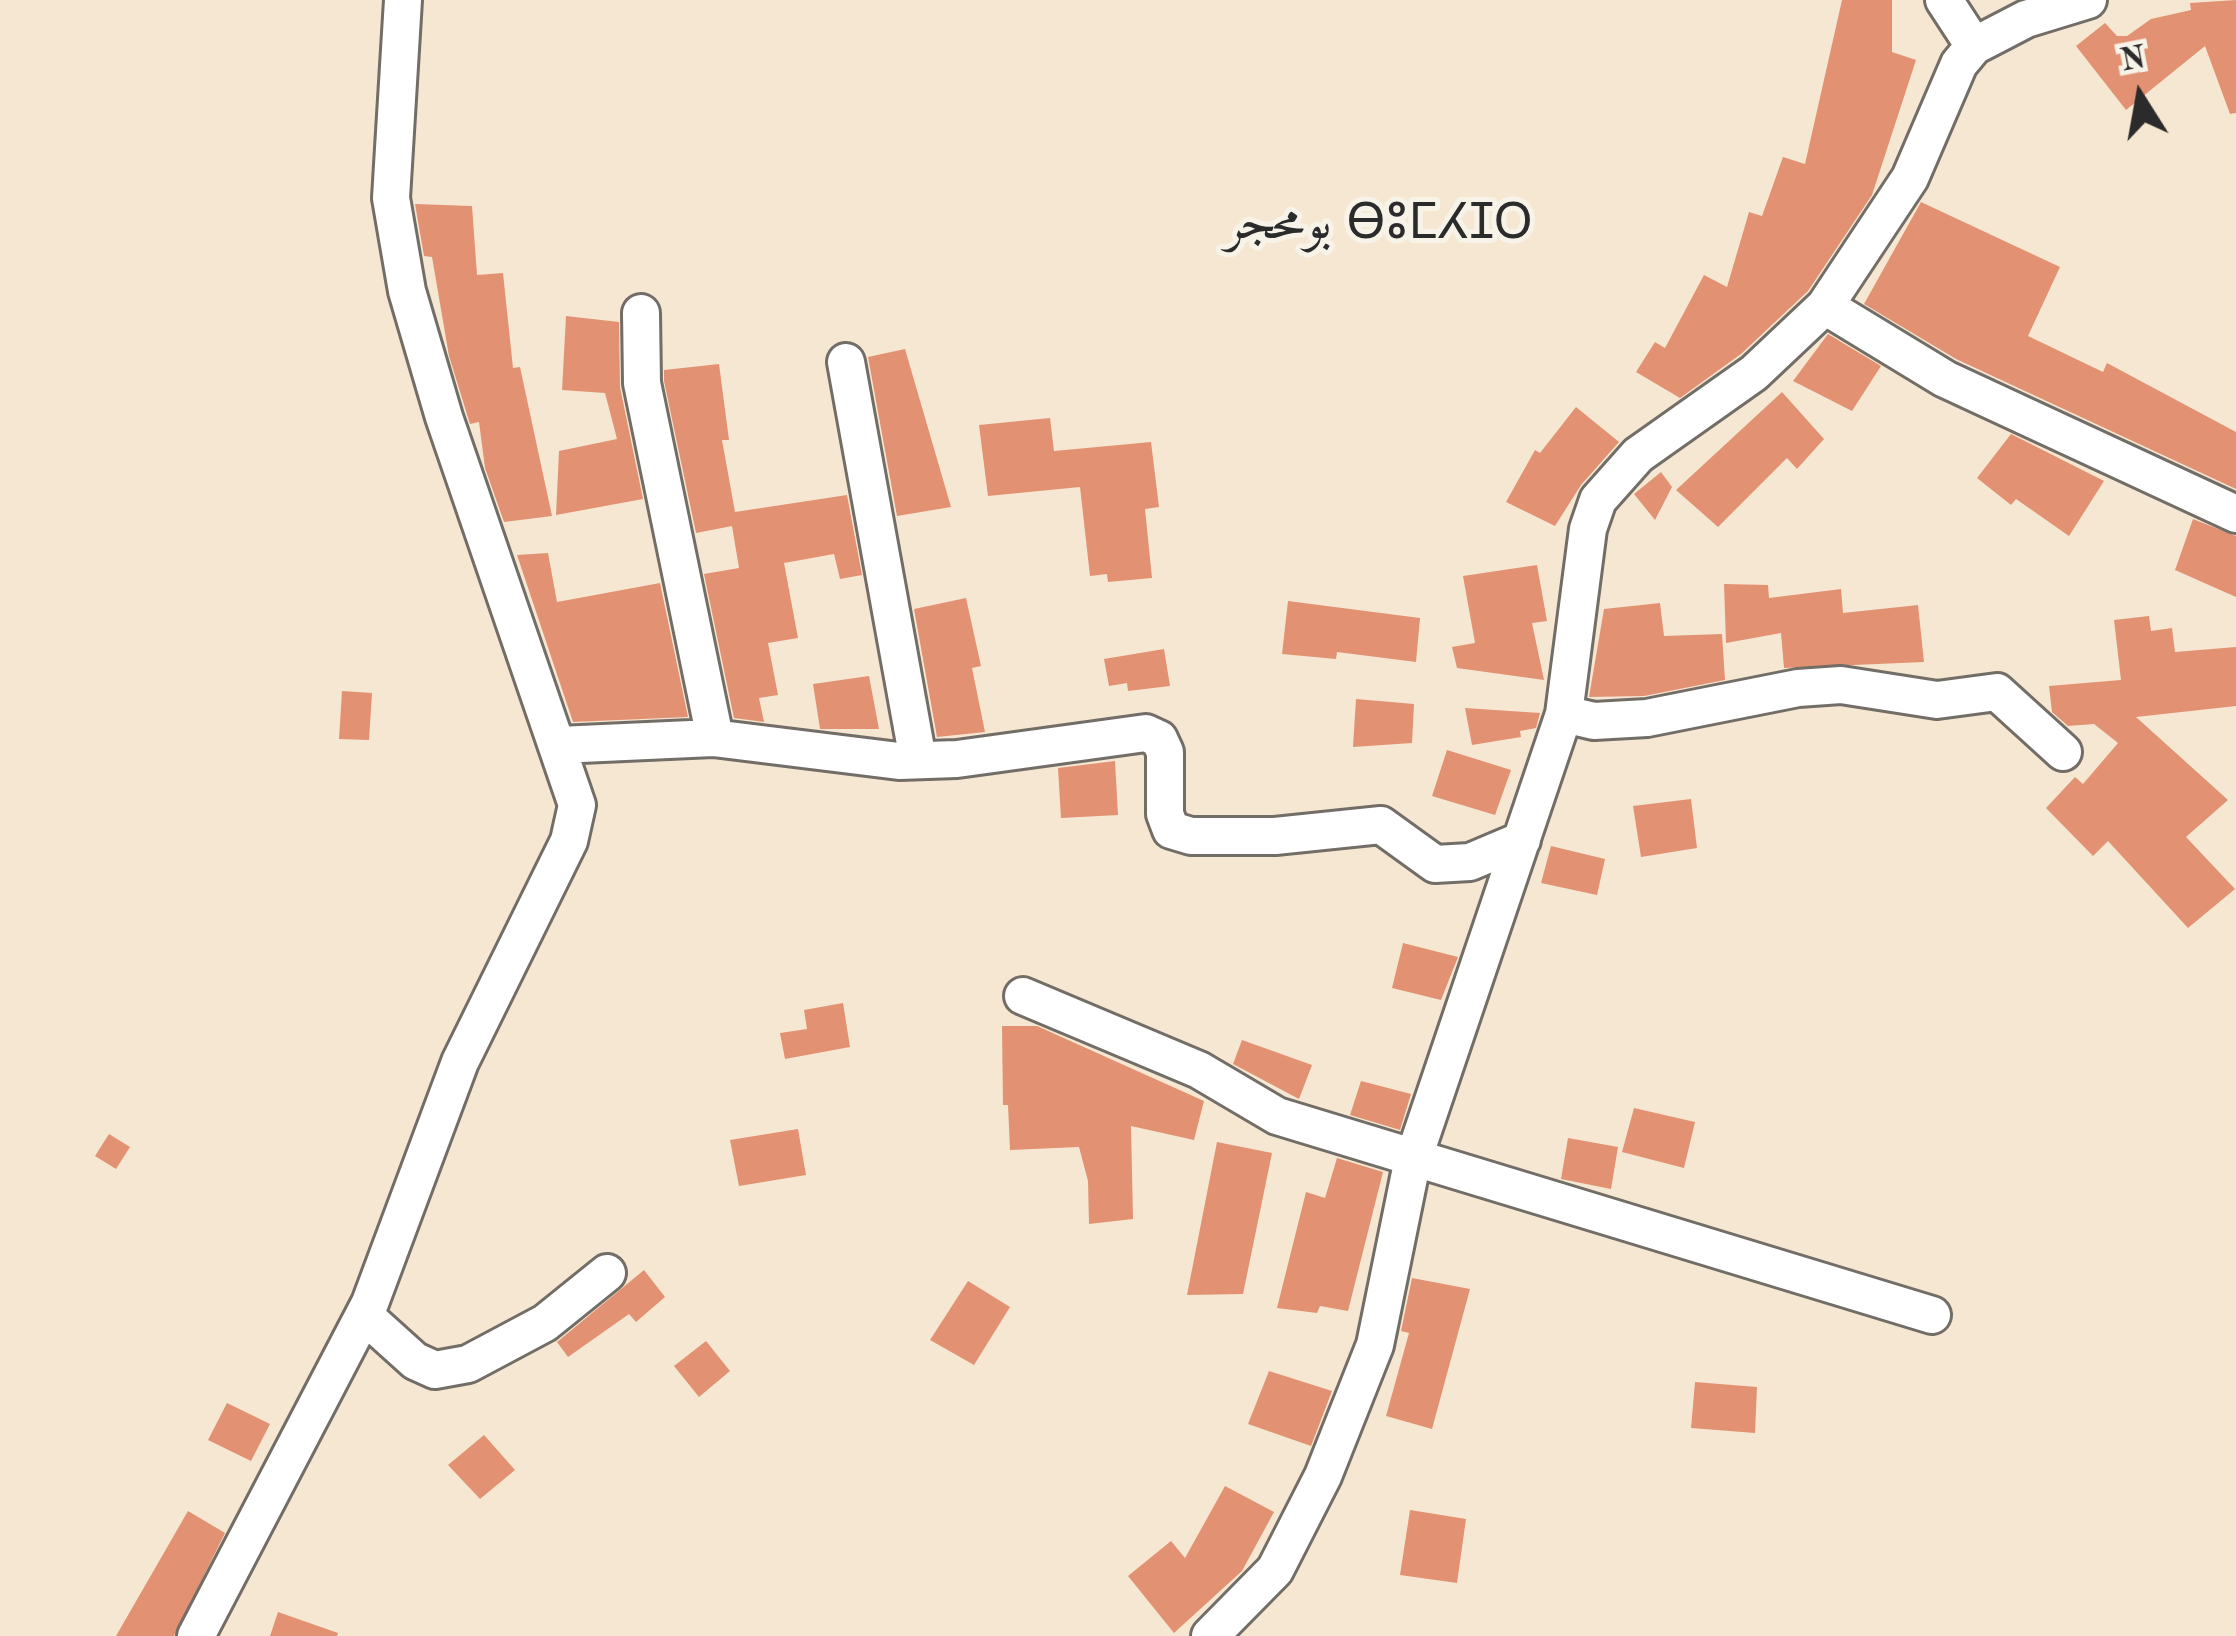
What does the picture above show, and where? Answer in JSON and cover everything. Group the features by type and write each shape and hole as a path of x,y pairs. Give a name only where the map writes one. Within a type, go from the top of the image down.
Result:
{"street":[{"path":"196,1636 364,1315 460,1062 569,842 577,805 406,291 392,198 403,0"},
{"path":"1944,0 1974,46"},
{"path":"1210,1636 1275,1570 1323,1476 1375,1345 1414,1157 1564,714 1588,529 1598,500 1639,455 1754,374 1825,306 1910,178 1959,64 1974,46 2026,19 2088,0"},
{"path":"1825,306 1945,379 2236,514"},
{"path":"641,313 641,382 715,738"},
{"path":"846,362 918,760"},
{"path":"1564,714 1594,721 1647,718 1798,688 1908,691 1936,700 1997,692 2063,752"},
{"path":"559,746 715,738 918,760 1146,733 1159,739 1166,752 1165,814 1171,830 1191,836 1275,836 1382,825 1435,864 1470,862 1522,840"},
{"path":"1023,996 1198,1070 1277,1116 1932,1315"},
{"path":"364,1315 415,1361 435,1370 468,1364 544,1323 607,1274"}],"building":[{"path":"1842,0 1892,0 1892,52 1916,60 1872,195 1808,291 1741,354 1680,398 1636,372 1655,342 1665,348 1704,275 1727,287 1749,212 1762,216 1783,157 1805,164"},
{"path":"2236,0 2236,113 2230,114 2205,46 2126,110 2076,46 2105,23 2117,36 2127,36 2151,19 2191,10 2190,3"},
{"path":"1921,202 2060,267 2028,336 2103,372 2107,363 2236,432 2236,489 1956,359 1864,304"},
{"path":"415,204 472,206 477,275 503,273 513,368 520,367 552,516 504,522 485,468 479,422 470,424 449,356 432,257 424,256"},
{"path":"566,316 619,322 620,387 643,499 556,515 559,451 617,439 605,393 562,390"},
{"path":"1828,334 1881,366 1852,411 1793,381"},
{"path":"905,349 951,507 897,516 868,357"},
{"path":"719,364 729,440 722,440 735,512 847,495 862,575 840,579 834,554 784,563 798,638 768,643 778,695 759,698 764,722 734,718 704,574 739,568 732,526 696,533 664,381 664,370"},
{"path":"1782,392 1824,439 1797,469 1787,458 1718,527 1676,490"},
{"path":"1576,407 1619,442 1581,485 1555,526 1506,502 1535,450 1540,453"},
{"path":"1050,418 1054,451 1151,442 1159,507 1145,509 1152,578 1108,582 1107,574 1090,576 1080,487 988,496 979,425"},
{"path":"2011,434 2104,481 2069,536 2016,499 2011,505 1977,478"},
{"path":"1661,472 1672,487 1655,520 1634,494"},
{"path":"2193,519 2236,536 2236,597 2175,570"},
{"path":"548,553 557,602 660,583 688,717 573,722 517,555"},
{"path":"1537,565 1547,621 1532,623 1544,680 1457,668 1452,647 1475,643 1463,576"},
{"path":"1724,584 1768,585 1769,598 1841,589 1843,613 1918,605 1924,662 1784,668 1781,633 1726,643"},
{"path":"966,598 981,666 972,668 985,732 937,737 914,609"},
{"path":"1288,601 1420,618 1416,662 1337,652 1336,659 1282,654"},
{"path":"1660,603 1664,636 1722,634 1725,680 1644,696 1589,697 1604,609"},
{"path":"2149,616 2151,631 2172,628 2175,652 2236,647 2236,706 2136,717 2228,800 2186,837 2235,889 2188,928 2108,841 2093,856 2046,808 2075,777 2083,784 2118,743 2094,724 2068,726 2052,712 2049,686 2121,680 2114,620"},
{"path":"1164,649 1170,686 1128,691 1127,683 1109,686 1104,659"},
{"path":"869,676 879,729 820,729 813,684"},
{"path":"342,691 372,693 369,740 339,739"},
{"path":"1356,699 1414,704 1412,743 1353,747"},
{"path":"1465,708 1540,713 1536,728 1520,731 1521,737 1472,745"},
{"path":"1447,750 1511,770 1495,815 1432,796"},
{"path":"1115,761 1118,815 1061,818 1058,768"},
{"path":"1691,799 1697,848 1641,857 1633,806"},
{"path":"1551,846 1605,859 1597,895 1541,883"},
{"path":"1403,943 1458,957 1441,1000 1392,988"},
{"path":"843,1003 850,1047 785,1059 780,1033 807,1029 804,1010"},
{"path":"1002,1026 1037,1026 1204,1101 1194,1140 1131,1126 1133,1219 1089,1224 1088,1181 1079,1147 1010,1150 1008,1105 1003,1105"},
{"path":"1242,1040 1312,1065 1299,1099 1233,1064"},
{"path":"1361,1081 1411,1094 1400,1130 1350,1115"},
{"path":"1634,1108 1695,1122 1684,1168 1622,1152"},
{"path":"798,1129 806,1175 739,1186 730,1140"},
{"path":"109,1134 130,1147 116,1169 95,1156"},
{"path":"1568,1138 1618,1147 1611,1189 1561,1179"},
{"path":"1217,1142 1272,1153 1243,1294 1187,1295"},
{"path":"1337,1158 1383,1172 1348,1311 1320,1306 1317,1313 1277,1308 1306,1192 1325,1198"},
{"path":"644,1270 665,1297 636,1322 629,1314 568,1357 557,1342"},
{"path":"1412,1278 1470,1289 1432,1429 1386,1416 1409,1333 1401,1331"},
{"path":"968,1281 1010,1307 974,1365 930,1340"},
{"path":"706,1341 730,1371 699,1397 674,1366"},
{"path":"1269,1371 1332,1391 1311,1446 1248,1424"},
{"path":"1695,1382 1757,1387 1755,1433 1691,1428"},
{"path":"227,1403 270,1424 251,1461 208,1440"},
{"path":"484,1435 515,1470 480,1499 448,1465"},
{"path":"1225,1486 1274,1512 1242,1571 1174,1633 1128,1576 1171,1541 1185,1558"},
{"path":"1410,1510 1466,1519 1457,1583 1400,1575"},
{"path":"188,1511 225,1533 174,1636 116,1636"},
{"path":"278,1612 338,1633 337,1636 270,1636"}],"district":[{"name":"بومحجر ⴱⵓⵎⵃⵊⵔ","path":"1379,225"}]}
